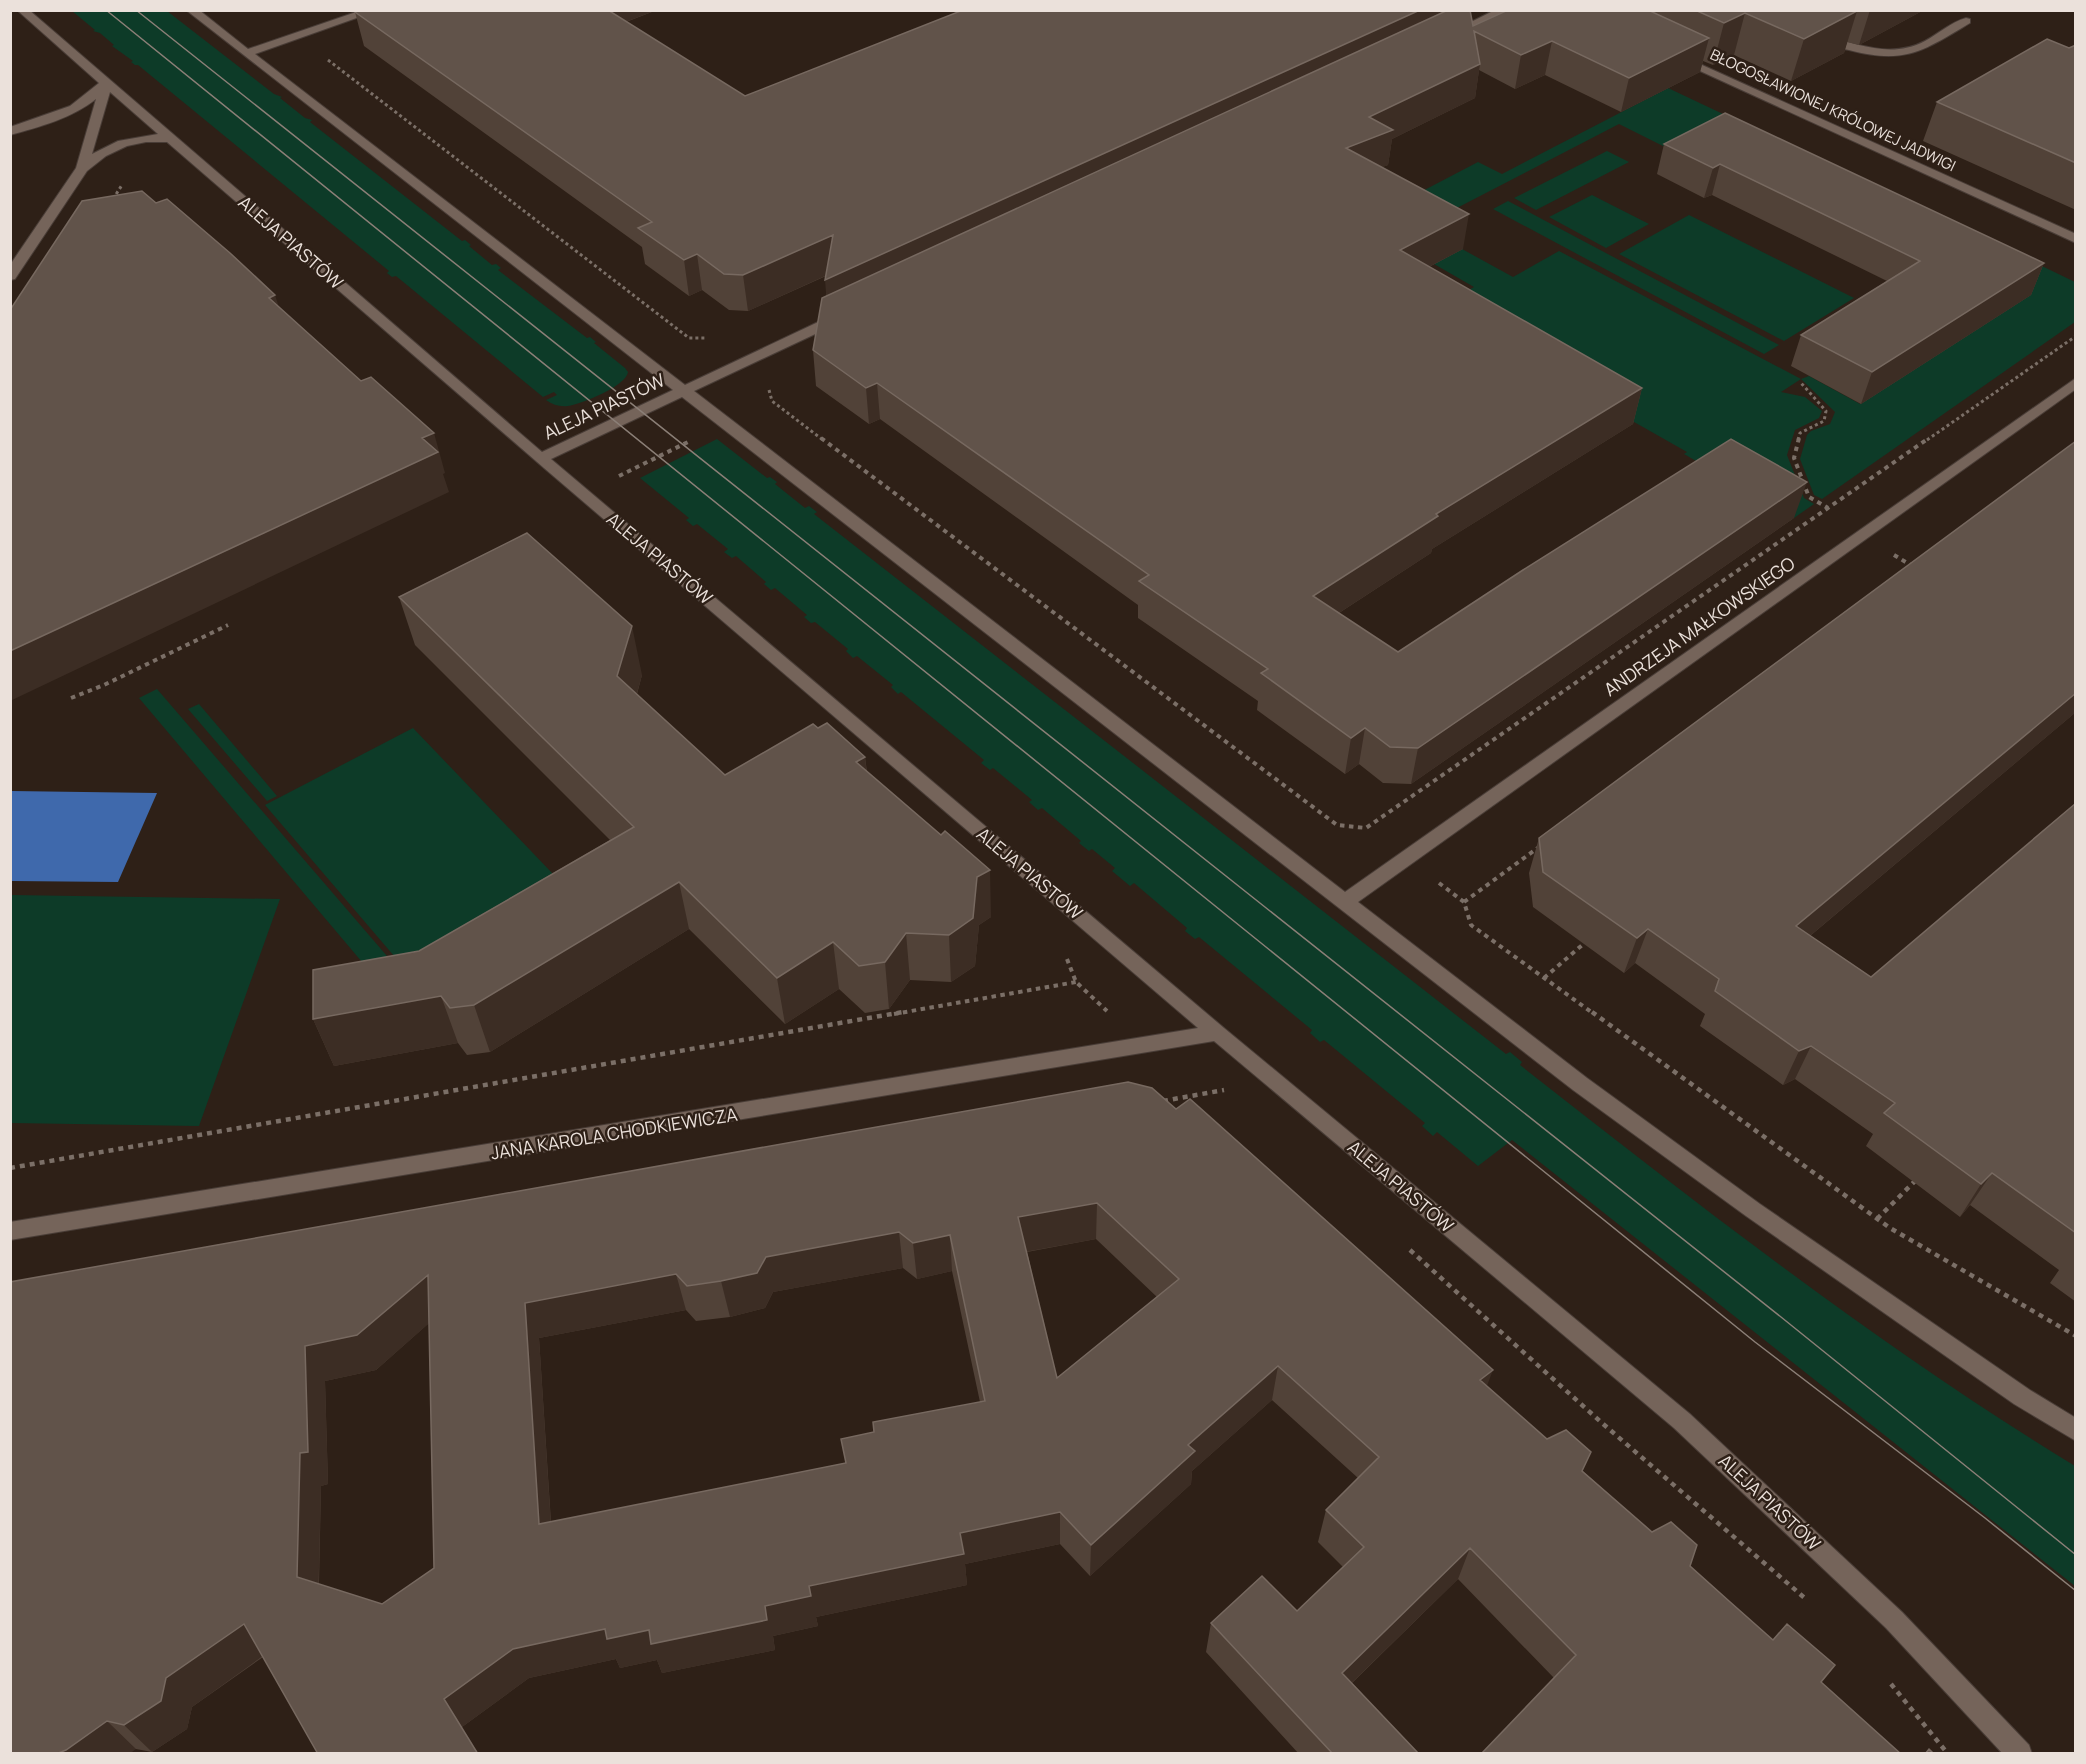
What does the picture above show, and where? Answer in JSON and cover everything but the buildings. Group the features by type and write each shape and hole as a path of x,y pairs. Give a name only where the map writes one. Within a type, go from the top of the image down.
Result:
{"street":[{"name":"ALEJA PIASTÓW","path":"22,10 541,458 1217,1033 1682,1421 1894,1620 2020,1754"},
{"name":"ALEJA PIASTÓW","path":"191,10 1580,1084 1753,1210 2022,1397 2076,1431"},
{"path":"247,53 374,10"},
{"path":"1440,40 1505,10"},
{"path":"1811,34 1863,51 1900,53 1916,49 1966,21"},
{"name":"BŁOGOSŁAWIONEJ KRÓLOWEJ JADWIGI","path":"1664,50 2076,239"},
{"path":"10,131 75,108 94,98 106,83"},
{"path":"10,276 81,168 106,83"},
{"path":"81,168 97,156 140,138 170,138"},
{"name":"ALEJA PIASTÓW","path":"541,458 847,314"},
{"name":"ANDRZEJA MAŁKOWSKIEGO","path":"1345,902 2076,382"},
{"name":"JANA KAROLA CHODKIEWICZA","path":"10,1231 1217,1033"}],"path":[{"path":"324,57 689,338 708,338"},
{"path":"107,208 126,178"},
{"path":"1366,828 2076,336"},
{"path":"1802,383 1826,411 1824,421 1800,433 1794,458 1809,497 1828,507"},
{"path":"584,494 772,401 1336,825 1366,828 1464,902 1471,925 1877,1219 2076,1336"},
{"path":"1909,574 1917,568"},
{"path":"72,698 104,686 228,625"},
{"path":"1464,902 1548,840"},
{"path":"1544,978 1595,934"},
{"path":"1065,955 1076,982 1145,1046"},
{"path":"10,1168 1076,982"},
{"path":"1153,1102 1230,1089 1220,1084"},
{"path":"1877,1219 1924,1172"},
{"path":"1407,1248 1602,1423 1808,1601"},
{"path":"1890,1683 1948,1754"}],"green space":[{"path":"72,11 167,11 274,94 282,97 280,98 305,118 312,120 310,122 462,241 465,240 492,265 496,264 501,268 498,270 587,338 590,337 596,342 594,343 625,368 628,372 625,377 620,383 602,394 575,405 559,406 546,400 557,395 554,392 543,397 396,276 392,277 387,273 389,271 138,65 131,62 133,61 112,46 114,45 100,33 93,31 95,30"},
{"path":"1668,88 1723,114 1663,146 1619,124 1422,226 1367,220 1478,162 1502,174"},
{"path":"1607,151 1629,162 1536,210 1514,198"},
{"path":"1592,195 1649,224 1606,248 1549,217"},
{"path":"1508,201 1779,345 1764,354 1493,209"},
{"path":"1689,215 1854,298 1784,341 1619,254"},
{"path":"1936,215 2075,282 2075,322 1822,499 1814,495 1800,459 1807,435 1811,431 1830,424 1835,412 1801,379 1809,376 1860,404 2030,295"},
{"path":"1462,249 1513,277 1559,251 1801,379 1781,392 1805,397 1822,411 1819,418 1795,430 1787,455 1804,498 1814,504 1794,518 1684,454 1687,452 1435,309 1474,287 1434,264"},
{"path":"717,439 767,478 770,477 777,482 775,484 805,508 809,506 817,512 814,514 1506,1054 1510,1052 1522,1062 1520,1065 1723,1222 1931,1373 2075,1466 2075,1586 1512,1140 1478,1166 1437,1132 1433,1136 1422,1126 1425,1123 1324,1040 1320,1042 1310,1033 1312,1030 1199,937 1195,939 1185,931 1187,928 1134,883 1130,886 1112,871 1115,868 1092,849 1089,851 1079,843 1081,841 1042,808 1038,810 1029,802 1032,800 993,768 990,770 981,763 984,760 901,692 898,694 891,687 893,685 857,656 853,658 846,651 848,649 815,622 811,623 804,617 807,615 775,588 771,590 764,584 766,582 736,556 732,558 724,552 728,549 697,524 693,526 686,520 689,518 640,478"},
{"path":"157,689 393,963 373,975 139,698"},
{"path":"199,704 277,796 267,801 188,709"},
{"path":"413,728 553,874 400,963 265,805"},
{"path":"11,895 280,899 199,1126 11,1123"}],"water":[{"path":"11,791 157,793 118,882 11,881"}],"tram line":[{"path":"106,10 1755,1342 1985,1518 2076,1591"},
{"path":"136,10 1781,1317 2076,1555"}]}
